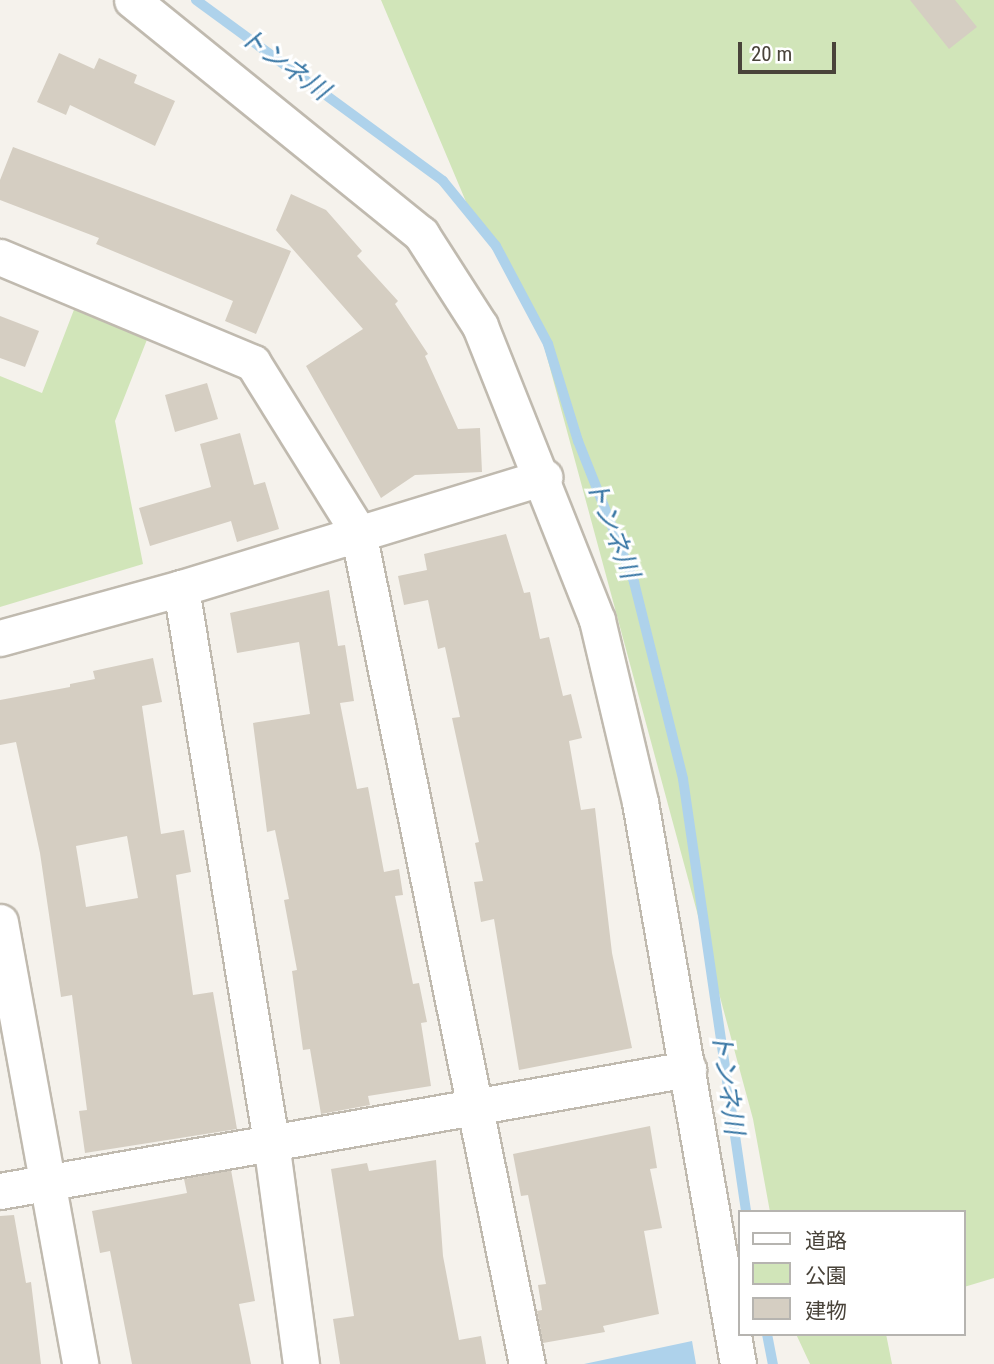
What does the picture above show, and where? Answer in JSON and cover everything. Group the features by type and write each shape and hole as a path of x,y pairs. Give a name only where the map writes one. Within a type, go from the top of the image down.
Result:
{"street":[{"path":"132,0 421,234 480,326 544,477 597,621 640,802 737,1364"},
{"path":"0,257 253,363 358,532 479,1109 527,1364"},
{"path":"0,638 181,588 544,477"},
{"path":"181,588 271,1142 301,1364"},
{"path":"0,922 80,1364"},
{"path":"0,1191 271,1142 479,1109 688,1069"}],"green space":[{"path":"381,0 994,0 994,1278 966,1286 966,1210 770,1210 753,1119 534,309 472,216"},
{"path":"75,307 148,337 115,421 143,564 0,607 0,376 42,393"},
{"path":"797,1336 886,1336 892,1364 810,1364"}],"water":[{"path":"692,1341 696,1364 584,1364"}],"building":[{"path":"910,0 955,0 977,27 949,49"},
{"path":"59,53 94,69 99,58 137,75 134,83 175,101 155,146 70,105 66,115 37,102"},
{"path":"13,147 291,251 256,334 225,321 233,301 96,244 99,238 0,200 0,180"},
{"path":"291,194 326,210 362,251 357,256 398,301 395,304 428,354 425,356 458,429 480,428 482,472 415,475 381,498 306,366 363,329 276,230"},
{"path":"0,316 39,331 25,367 0,358"},
{"path":"207,383 218,419 175,432 165,395"},
{"path":"240,433 254,485 265,482 279,529 237,542 231,521 150,546 139,508 211,487 200,444"},
{"path":"506,534 524,593 530,592 540,639 549,637 563,696 571,694 582,738 569,741 581,810 595,808 612,953 632,1048 519,1070 494,919 481,922 474,882 483,881 475,843 479,842 452,718 460,717 445,647 438,649 428,600 404,605 398,576 427,570 424,554"},
{"path":"329,590 338,646 345,645 354,701 340,703 357,789 368,787 384,872 399,869 403,895 395,896 413,984 419,983 427,1022 421,1023 431,1086 368,1096 370,1105 321,1114 310,1049 303,1050 292,971 297,970 284,900 289,899 275,830 267,832 253,723 310,714 299,642 237,653 230,613"},
{"path":"153,658 162,702 142,706 161,834 184,830 191,872 176,875 193,995 213,992 237,1129 85,1153 79,1111 87,1110 72,995 61,997 40,853 16,742 0,745 0,700 70,687 70,684 95,679 93,671","holes":["127,836 138,898 86,907 76,846"]},
{"path":"650,1126 657,1168 650,1169 662,1228 644,1231 659,1314 603,1326 605,1332 543,1343 537,1311 542,1310 538,1285 546,1284 528,1195 521,1196 513,1154"},
{"path":"436,1160 443,1256 459,1340 481,1336 486,1364 340,1364 333,1319 354,1316 331,1169 367,1163 369,1171"},
{"path":"231,1170 255,1301 239,1304 251,1364 132,1364 110,1251 100,1253 92,1211 187,1193 184,1179"},
{"path":"14,1215 26,1283 31,1282 41,1364 0,1364 0,1216"}],"waterway":[{"name":"トンネ川","path":"196,0 443,181 496,246 548,344 578,441 634,582 683,779 746,1210"},
{"name":"トンネ川","path":"767,1336 773,1364"}]}
